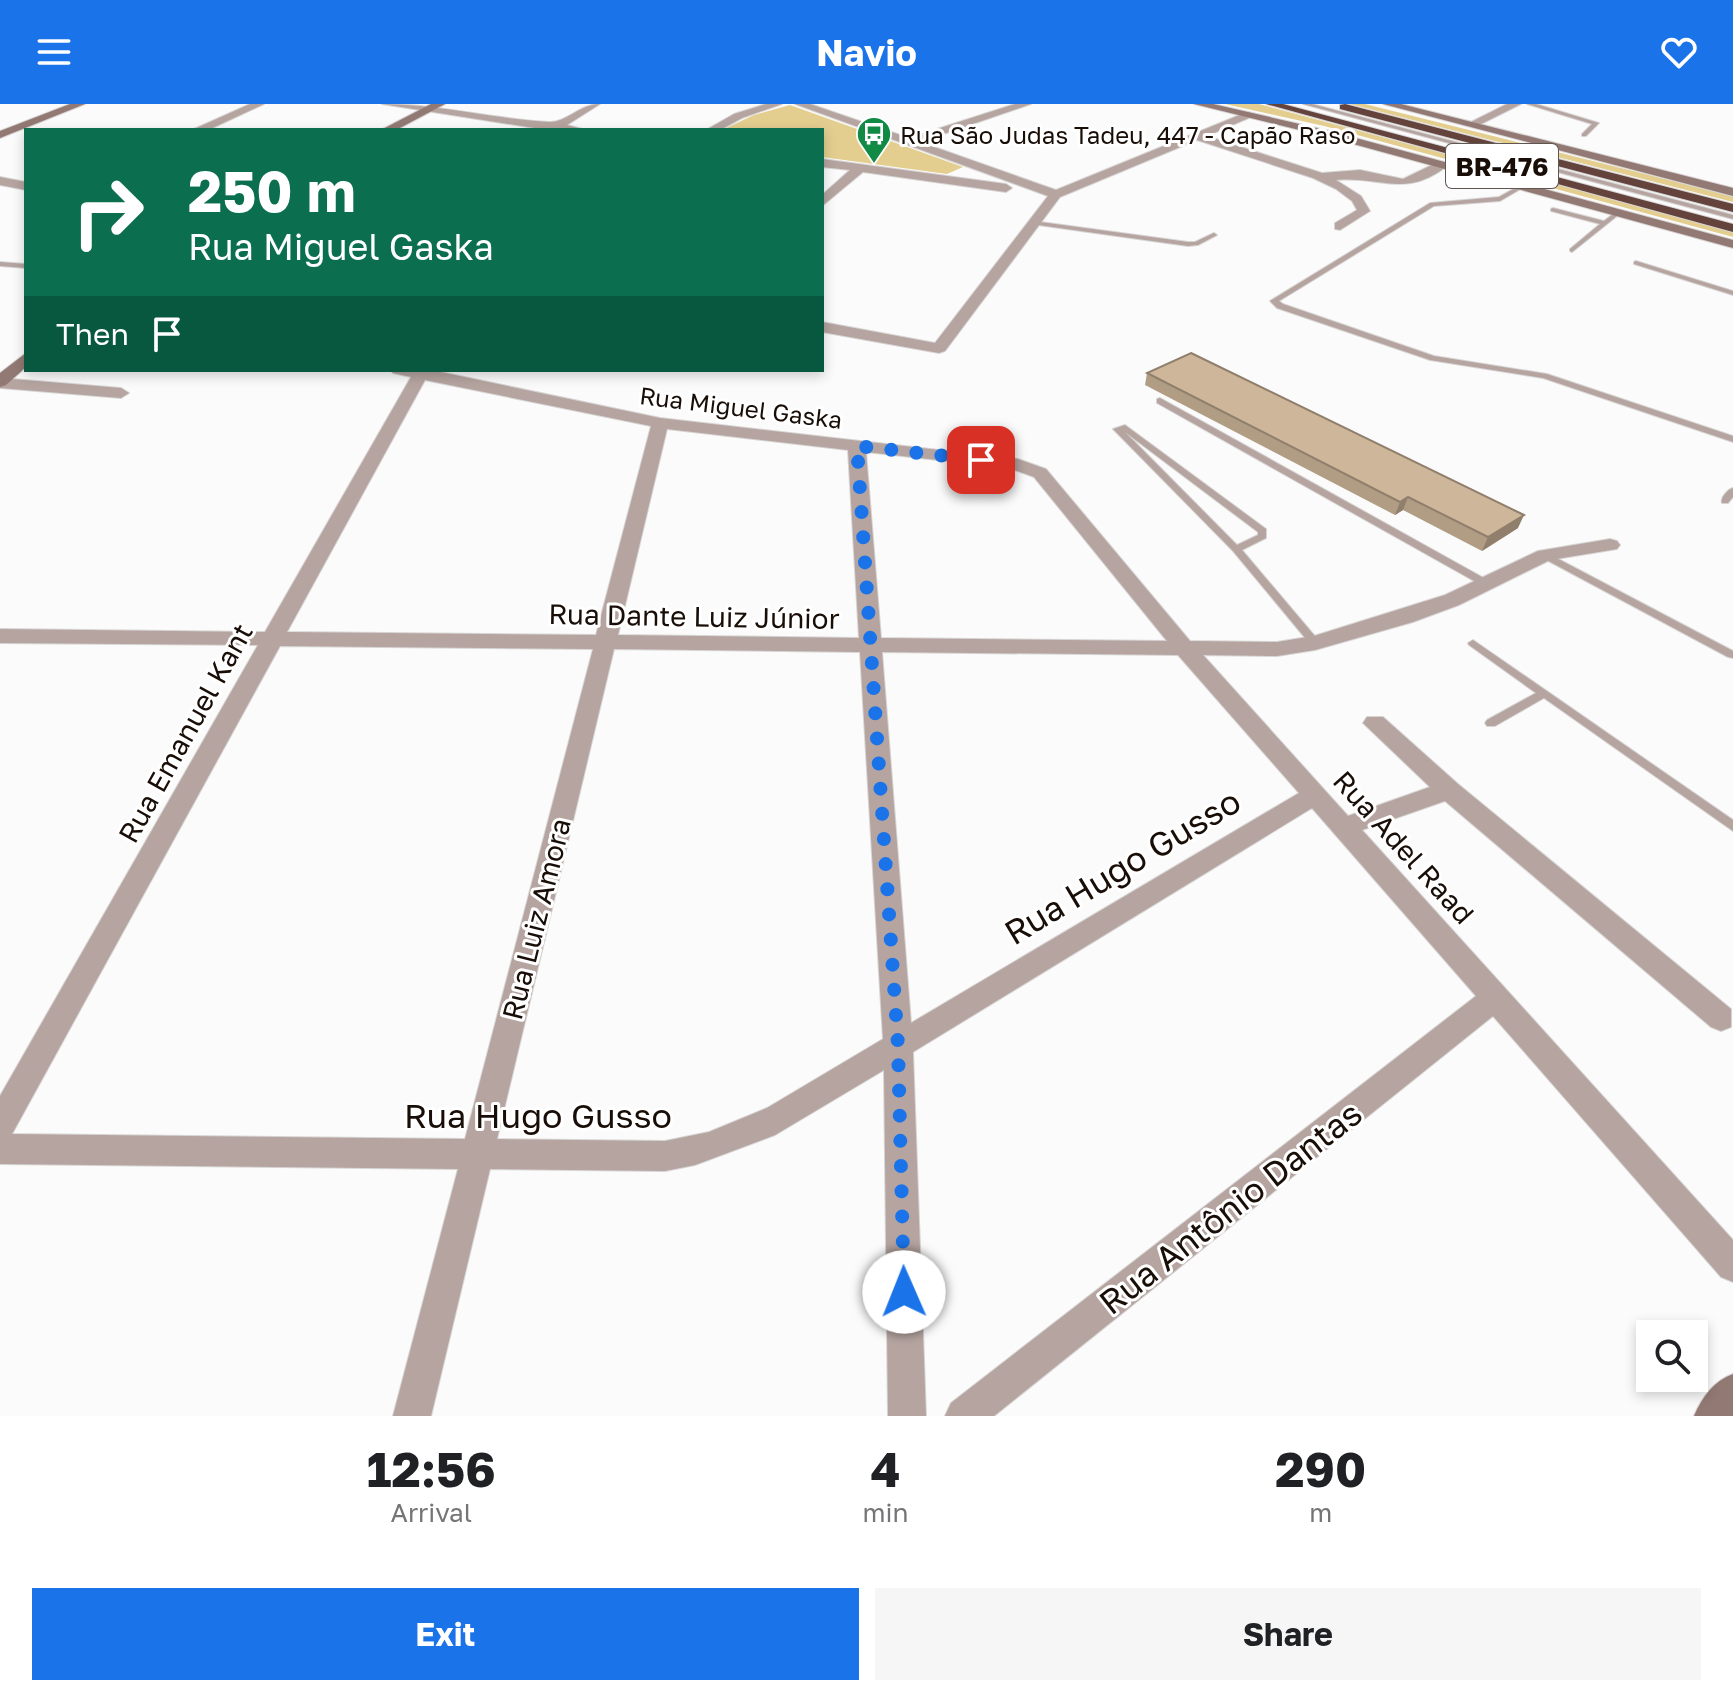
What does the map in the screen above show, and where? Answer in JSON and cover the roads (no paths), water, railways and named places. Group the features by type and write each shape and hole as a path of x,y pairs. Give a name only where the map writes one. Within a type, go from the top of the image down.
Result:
{"highway":[{"name":"BR-476","path":"1271,104 1733,228"},
{"name":"BR-476","path":"1333,104 1733,208"}],"main road":[{"path":"0,135 80,104"},
{"path":"1199,104 1442,165 1733,244"},
{"path":"1388,104 1733,192"},
{"path":"391,128 434,107"},
{"path":"0,383 24,360"},
{"path":"1713,1416 1733,1392"}],"street":[{"path":"203,128 259,104"},
{"path":"387,104 434,107 552,128 595,104"},
{"path":"716,128 738,116 777,104"},
{"path":"800,104 1056,194"},
{"path":"909,142 1026,104"},
{"path":"1471,125 1516,104"},
{"path":"824,327 939,348 1056,194 1247,115"},
{"path":"1196,136 1320,177 1351,192 1362,202 1364,211 1340,226"},
{"path":"824,163 1056,194"},
{"path":"1320,177 1360,174 1404,183 1442,165"},
{"path":"824,200 860,168"},
{"path":"955,181 984,169"},
{"path":"0,181 24,186"},
{"name":"Rua Miguel Gaska","path":"414,372 660,423 1032,468"},
{"name":"Rua Emanuel Kant","path":"0,1126 273,639 414,372"},
{"path":"0,383 121,393"},
{"name":"Rua Luiz Amora","path":"412,1416 660,423"},
{"path":"857,446 898,1045 907,1416"},
{"name":"Rua Adel Raad","path":"1032,468 1048,481 1186,650 1733,1265"},
{"name":"Rua Dante Luiz Júnior","path":"0,636 1251,650 1315,643 1406,617 1487,584 1545,555 1610,545"},
{"path":"1375,723 1449,790 1721,1018"},
{"path":"1344,827 1449,790"},
{"name":"Rua Hugo Gusso","path":"0,1149 665,1156 699,1151 740,1139 1315,795"},
{"name":"Rua Antônio Dantas","path":"964,1416 1495,998"}],"lane":[{"path":"1306,104 1733,217"},
{"path":"1530,104 1596,123 1584,135"},
{"path":"1521,187 1500,199 1432,204 1274,301 1280,306 1433,358 1544,376 1733,439"},
{"path":"1553,210 1604,223"},
{"path":"1572,250 1619,212"},
{"path":"1033,223 1188,244 1196,244 1214,235"},
{"path":"1636,263 1733,293"},
{"path":"0,264 24,266"},
{"path":"1160,401 1487,584"},
{"path":"1236,549 1263,536 1263,531 1125,428 1117,429 1236,549 1315,643"},
{"path":"1725,501 1733,491"},
{"path":"1545,555 1732,655"},
{"path":"1473,643 1733,826"},
{"path":"1491,723 1544,693"}],"place":[{"name":"Rua São Judas Tadeu, 447 - Capão Raso","path":"874,165"}]}
